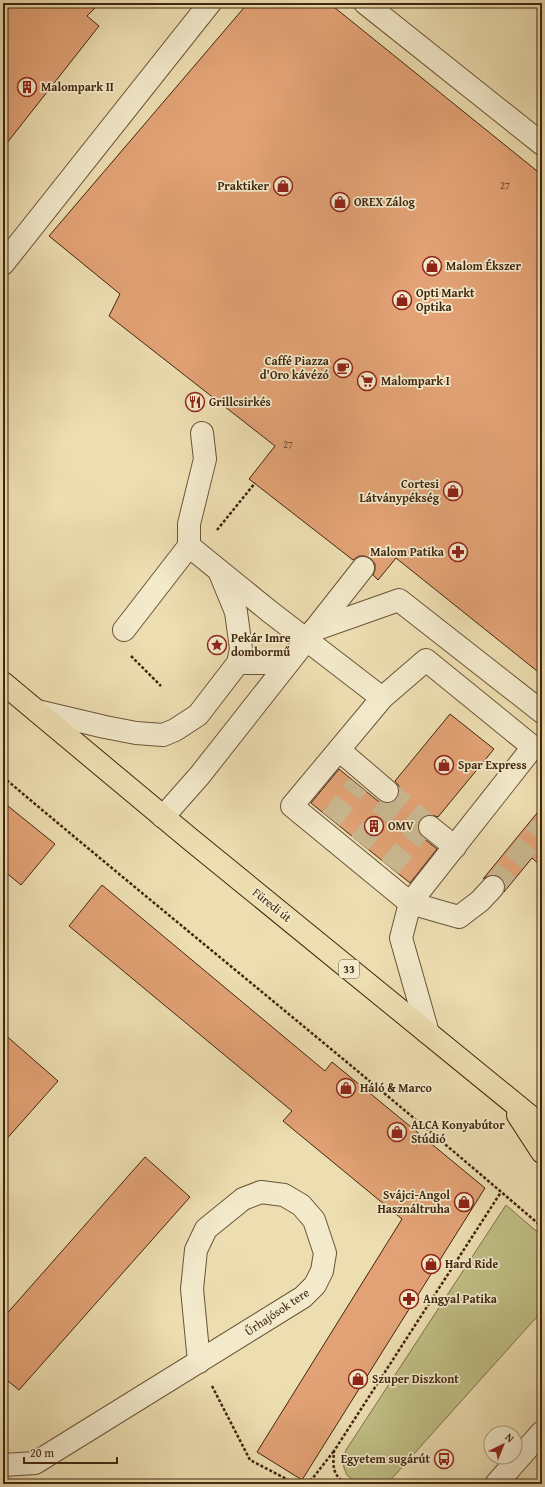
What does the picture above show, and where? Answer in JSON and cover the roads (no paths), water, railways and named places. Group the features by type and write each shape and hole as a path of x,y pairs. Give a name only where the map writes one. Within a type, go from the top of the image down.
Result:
{"main road":[{"name":"Füredi út","path":"3,683 163,817 542,1126"},
{"path":"508,1098 542,1116"},
{"path":"508,1098 542,1152"}],"street":[{"path":"366,3 542,144"},
{"path":"3,264 200,6"},
{"path":"124,630 189,546 189,524 205,459 202,433"},
{"path":"189,546 218,570 310,635 382,698"},
{"path":"163,817 204,769 364,568"},
{"path":"37,711 136,733 163,735 175,730 198,715 238,663 241,649 236,612 218,570"},
{"path":"310,635 399,600 542,712"},
{"path":"428,1034 402,938 410,904 455,847 537,751 426,660 382,698 292,806 326,825 385,873 410,904 458,917 480,901 493,886"},
{"path":"238,663 287,663"},
{"path":"343,745 363,780 387,791"},
{"path":"430,827 455,847"},
{"name":"Űrhajósok tere","path":"3,1465 35,1463 199,1362 304,1297 315,1285 322,1271 325,1253 314,1220 301,1205 284,1196 261,1192 243,1199 206,1229 196,1250 192,1289 199,1362"},
{"path":"496,1484 542,1432"}],"tunnel":[{"path":"331,819 358,785"},
{"path":"387,791 430,827"},
{"path":"360,843 396,798"},
{"path":"390,867 426,822"},
{"path":"493,887 542,827"}],"place":[{"name":"Malompark II","path":"27,87"},
{"name":"Praktiker","path":"283,186"},
{"name":"OREX Zálog","path":"340,202"},
{"name":"Malom Ékszer","path":"432,266"},
{"name":"Opti Markt Optika","path":"402,300"},
{"name":"Caffé Piazza d'Oro kávézó","path":"343,368"},
{"name":"Malompark I","path":"367,381"},
{"name":"Grillcsirkés","path":"195,402"},
{"name":"Cortesi Látványpékség","path":"453,491"},
{"name":"Malom Patika","path":"458,552"},
{"name":"Pekár Imre dombormű","path":"217,645"},
{"name":"Spar Express","path":"444,765"},
{"name":"OMV","path":"374,826"},
{"name":"Háló & Marco","path":"346,1088"},
{"name":"ALCA Konyabútor Stúdió","path":"397,1132"},
{"name":"Svájci-Angol Használtruha","path":"464,1202"},
{"name":"Hard Ride","path":"431,1264"},
{"name":"Angyal Patika","path":"409,1299"},
{"name":"Szuper Diszkont","path":"358,1379"},
{"name":"Egyetem sugárút","path":"444,1459"}]}
